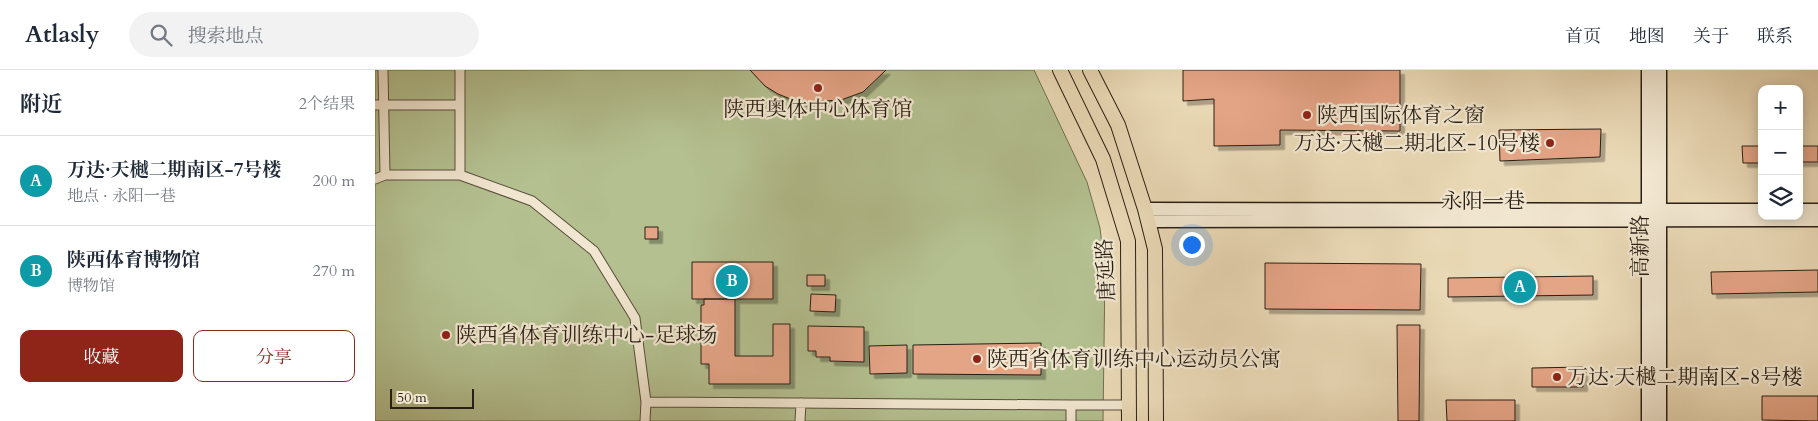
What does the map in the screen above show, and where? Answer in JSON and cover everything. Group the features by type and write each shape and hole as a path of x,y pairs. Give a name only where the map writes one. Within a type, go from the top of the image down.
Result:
{"main road":[{"name":"唐延路","path":"1060,70 1103,159 1128,241 1129,421"},
{"path":"1090,70 1118,125 1147,215 1155,249 1156,421"}],"street":[{"path":"383,70 379,105 385,176"},
{"path":"460,70 460,175"},
{"name":"高新路","path":"1648,70 1660,421"},
{"name":"高新路","path":"1648,421 1660,70"},
{"path":"379,105 460,105"},
{"path":"375,179 385,176 460,175 532,201 594,251 635,318 646,402 645,421"},
{"name":"永阳一巷","path":"1654,216 1758,210"},
{"path":"1803,210 1818,210"},
{"name":"永阳一巷","path":"1147,215 1654,216 1818,220"},
{"path":"646,402 1129,405"},
{"path":"800,421 801,404"},
{"path":"1071,406 1071,421"}],"green space":[{"path":"375,70 1034,70 1087,182 1100,228 1105,271 1103,421 375,421"}],"building":[{"name":"陕西奥体中心体育馆","path":"750,70 886,70 863,92 841,100 798,102 778,94 765,86"},
{"name":"陕西国际体育之窗","path":"1183,70 1400,70 1400,131 1280,130 1280,145 1214,146 1214,99 1183,101"},
{"name":"万达·天樾二期北区-10号楼","path":"1601,129 1600,157 1500,161 1499,130"},
{"path":"1742,146 1758,146 1758,163 1743,163"},
{"path":"1803,146 1818,146 1818,162 1803,162"},
{"path":"645,227 658,227 658,239 645,239"},
{"path":"692,262 773,262 773,299 692,299"},
{"path":"1265,263 1421,264 1420,310 1265,309"},
{"path":"1818,270 1818,292 1712,294 1711,272"},
{"path":"807,275 825,275 825,286 807,286"},
{"path":"1593,276 1593,295 1448,297 1448,278"},
{"path":"811,294 836,295 835,312 810,311"},
{"path":"704,299 735,299 735,356 773,356 773,324 790,324 790,384 709,384 709,364 701,364 701,305 704,305"},
{"path":"1397,325 1420,325 1419,421 1398,421"},
{"path":"808,326 864,327 864,362 830,361 830,357 816,357 816,351 808,351"},
{"name":"陕西省体育训练中心运动员公寓","path":"1041,343 1041,375 913,374 913,345"},
{"path":"907,345 907,373 870,374 869,346"},
{"name":"万达·天樾二期南区-8号楼","path":"1583,367 1583,387 1532,387 1532,368"},
{"path":"1762,396 1818,396 1818,421 1762,420"},
{"path":"1446,400 1515,400 1515,421 1447,421"}],"place":[{"name":"陕西奥体中心体育馆","path":"818,88"},
{"name":"陕西国际体育之窗","path":"1307,115"},
{"name":"万达·天樾二期北区-10号楼","path":"1550,143"},
{"name":"陕西体育博物馆","path":"732,281"},
{"name":"万达·天樾二期南区-7号楼","path":"1520,287"},
{"name":"陕西省体育训练中心-足球场","path":"446,335"},
{"name":"陕西省体育训练中心运动员公寓","path":"977,359"},
{"name":"万达·天樾二期南区-8号楼","path":"1557,377"}]}
